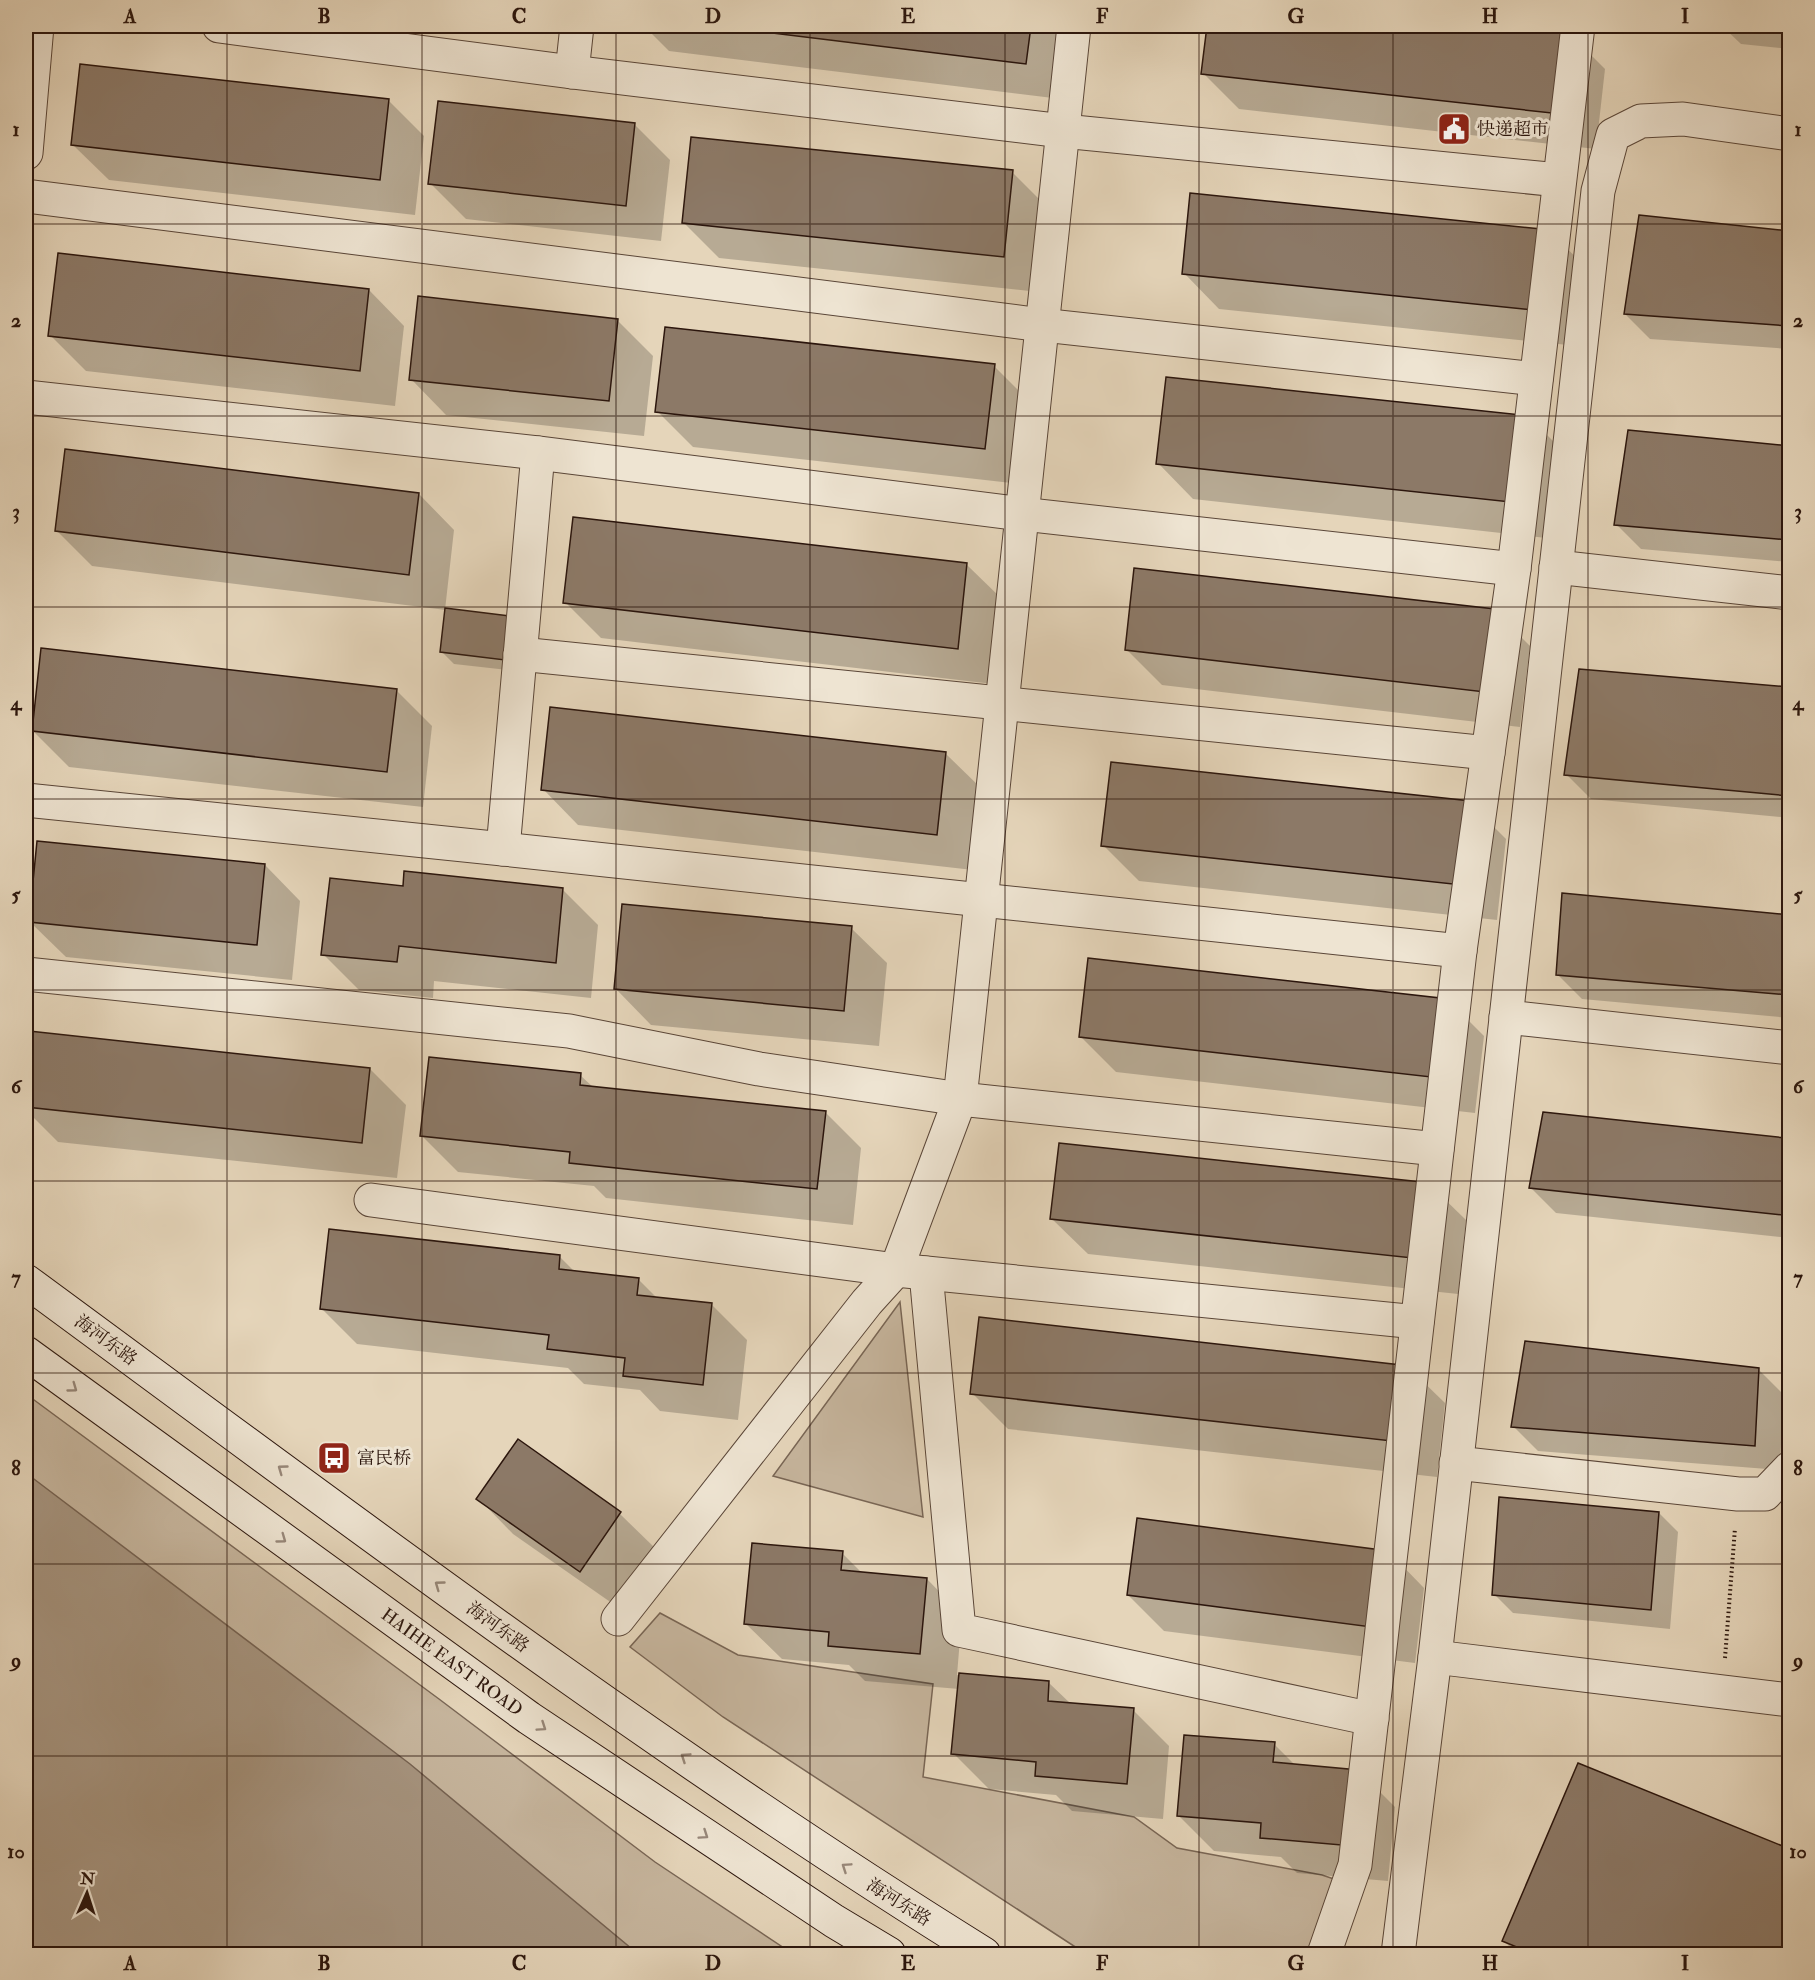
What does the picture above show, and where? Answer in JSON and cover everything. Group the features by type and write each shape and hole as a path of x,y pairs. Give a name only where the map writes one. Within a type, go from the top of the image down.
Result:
{"street":[{"path":"26,153 37,26"},
{"path":"219,26 572,72 1063,131 1559,180"},
{"path":"572,72 577,26"},
{"path":"1074,26 960,1099 911,1272 959,1630 1372,1719"},
{"path":"1324,1954 1355,1865 1460,951 1514,569 1578,26"},
{"path":"1398,1954 1435,1657 1598,191 1613,135 1641,121 1683,119 1790,134"},
{"path":"26,196 1042,326 1536,379"},
{"path":"26,397 538,453 1022,514 1514,569"},
{"path":"503,849 538,453"},
{"path":"1556,567 1790,592"},
{"path":"520,654 1488,753"},
{"path":"26,800 1460,951"},
{"path":"26,974 569,1031 759,1069 960,1099 1437,1149"},
{"path":"1506,1017 1790,1048"},
{"path":"371,1200 911,1272 1417,1323"},
{"path":"618,1619 867,1302 911,1272"},
{"name":"海河东路","path":"26,1281 570,1679 867,1882 984,1954"},
{"name":"HAIHE EAST ROAD","path":"26,1353 529,1718 834,1921 889,1954"},
{"path":"1456,1463 1738,1494 1766,1494 1790,1468"},
{"path":"1435,1657 1790,1700"}],"path":[{"path":"1722,1692 1738,1494"}],"shaded area":[{"path":"900,1302 923,1517 773,1476"},
{"path":"26,1394 439,1699 655,1862 793,1954 26,1954"},
{"path":"26,1473 410,1764 638,1954 26,1954"},
{"path":"660,1613 738,1655 933,1684 923,1777 1134,1817 1177,1848 1322,1875 1349,1884 1337,1954 1088,1954 1083,1952 723,1717 630,1647"}],"building":[{"path":"714,26 1031,26 1026,64"},
{"path":"1207,26 1514,26 1570,32 1561,114 1201,74"},
{"path":"80,64 389,99 380,180 71,145"},
{"path":"438,101 635,123 626,206 428,184"},
{"path":"691,137 1013,170 1004,257 682,223"},
{"path":"1190,193 1551,230 1543,311 1182,274"},
{"path":"1639,215 1790,231 1790,326 1624,314"},
{"path":"58,253 369,289 360,371 48,336"},
{"path":"418,296 618,319 609,401 409,380"},
{"path":"665,327 995,364 985,449 655,412"},
{"path":"1166,377 1530,416 1520,503 1156,464"},
{"path":"1628,430 1790,446 1790,540 1614,525"},
{"path":"65,449 419,493 409,575 55,531"},
{"path":"573,517 967,563 958,649 563,603"},
{"path":"1134,568 1495,609 1485,692 1125,650"},
{"path":"445,608 510,616 505,660 440,652"},
{"path":"41,648 397,689 387,772 32,731"},
{"path":"1579,669 1790,687 1790,796 1564,775"},
{"path":"550,707 946,752 937,835 541,790"},
{"path":"1111,762 1471,801 1462,885 1101,846"},
{"path":"37,841 265,864 257,945 29,922"},
{"path":"404,871 563,888 556,963 399,946 397,962 321,955 330,878 403,886"},
{"path":"1562,893 1790,915 1790,995 1556,975"},
{"path":"622,904 852,926 844,1011 614,989"},
{"path":"1088,958 1449,999 1440,1078 1079,1037"},
{"path":"29,1031 370,1068 362,1143 26,1107 26,1060"},
{"path":"429,1057 581,1073 580,1085 826,1111 817,1189 569,1163 570,1152 420,1136"},
{"path":"1543,1112 1786,1138 1783,1215 1529,1188"},
{"path":"1059,1143 1431,1183 1422,1259 1050,1219"},
{"path":"329,1229 560,1255 559,1269 639,1278 637,1295 712,1303 703,1385 623,1376 625,1358 547,1349 549,1335 320,1309"},
{"path":"979,1317 1410,1366 1401,1442 970,1394"},
{"path":"1525,1341 1759,1368 1755,1446 1511,1427"},
{"path":"518,1439 621,1512 580,1572 476,1499"},
{"path":"1499,1497 1659,1512 1651,1610 1492,1595"},
{"path":"1137,1518 1389,1551 1379,1628 1127,1595"},
{"path":"752,1543 843,1551 841,1570 927,1578 920,1654 828,1646 829,1632 744,1624"},
{"path":"1790,1583 1790,1617 1784,1616"},
{"path":"959,1673 1049,1681 1048,1701 1134,1708 1127,1784 1035,1776 1036,1762 951,1754"},
{"path":"1184,1735 1275,1742 1273,1762 1359,1770 1353,1846 1260,1838 1261,1823 1177,1816"},
{"path":"1578,1763 1790,1849 1790,1954 1534,1954 1502,1941"}],"place":[{"name":"快递超市","path":"1454,129"},
{"name":"富民桥","path":"334,1458"}]}
